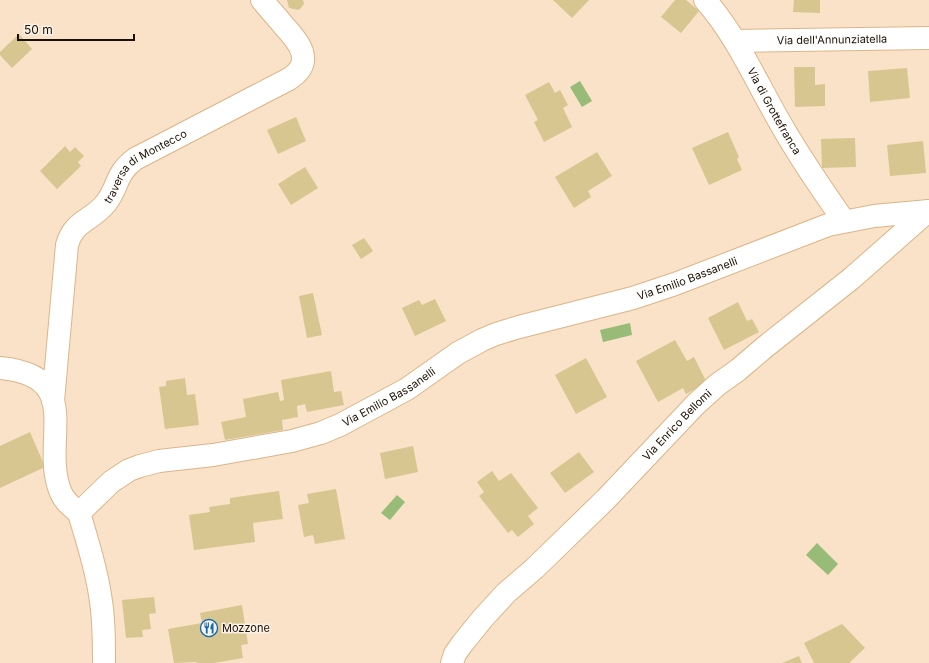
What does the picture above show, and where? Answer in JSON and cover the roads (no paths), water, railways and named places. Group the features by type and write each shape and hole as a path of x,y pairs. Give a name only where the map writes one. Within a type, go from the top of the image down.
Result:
{"street":[{"name":"traversa di Montecco","path":"53,400 66,250 72,233 80,224 99,210 106,202 121,172 135,159 289,79 300,70 303,59 302,50 298,41 262,0"},
{"name":"Via di Grottefranca","path":"709,2 735,41 790,141 844,221"},
{"name":"Via dell'Annunziatella","path":"735,41 929,38"},
{"name":"Via Emilio Bassanelli","path":"79,514 112,482 130,470 140,466 159,461 292,441 321,433 347,422 407,389 458,353 482,340 519,327 633,298 675,284 804,233 844,221 883,214 928,211"},
{"name":"Via Enrico Bellomi","path":"452,663 455,654 482,618 506,593 535,568 606,499 696,404 717,385 738,370 852,278 928,211"},
{"path":"0,368 21,371 33,376 44,385 53,400 56,420 55,447 57,480 61,492 67,502 79,514 94,563 100,592 104,663"}],"place":[{"name":"Mozzone","path":"209,628"}]}
